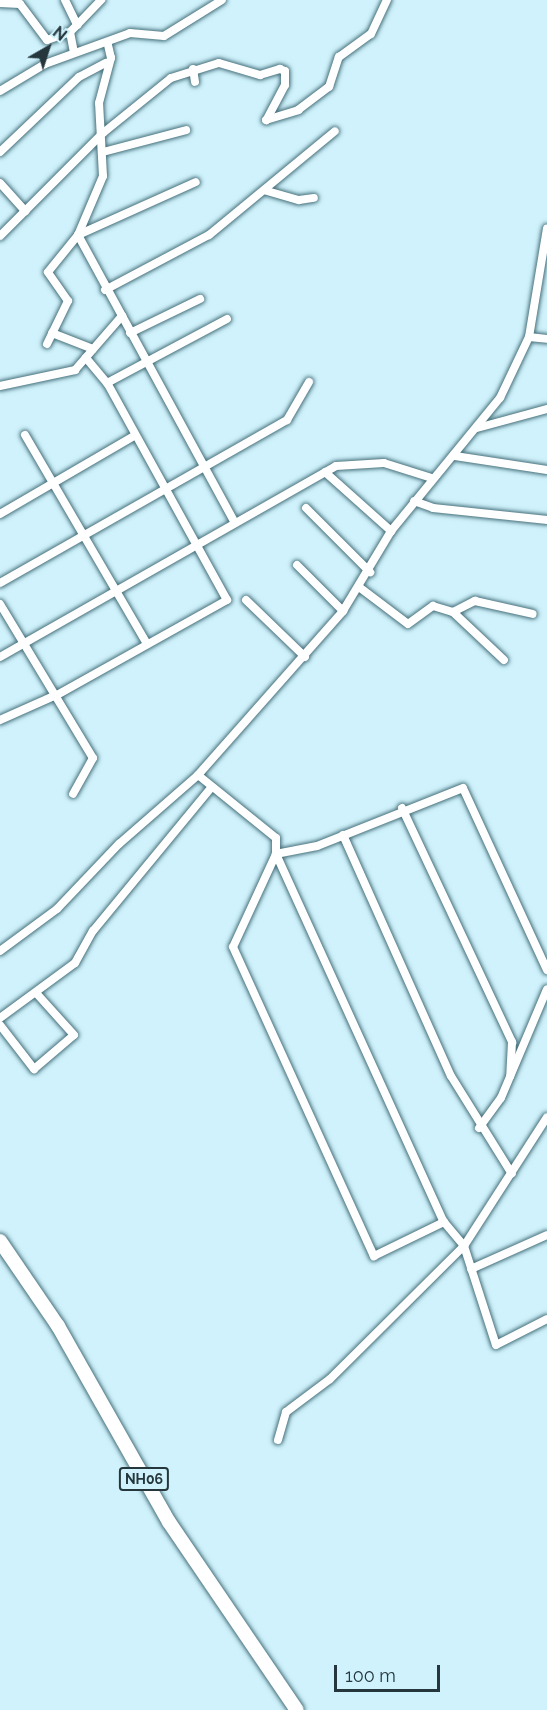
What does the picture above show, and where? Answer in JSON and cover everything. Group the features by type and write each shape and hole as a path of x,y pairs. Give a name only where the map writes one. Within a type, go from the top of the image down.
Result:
{"main road":[{"name":"NH06","path":"0,1241 58,1326 169,1522 297,1710"}],"street":[{"path":"65,0 77,25"},
{"path":"0,3 20,4 47,40 70,32 101,0"},
{"path":"0,92 74,53 108,45 130,33 164,36 222,0"},
{"path":"0,236 103,133 142,98 193,69 219,63 260,75 285,71 285,85 264,114 271,122 329,87 339,57 371,34 387,0"},
{"path":"70,32 74,53"},
{"path":"0,152 79,77 111,58 108,45"},
{"path":"47,344 68,301 48,272 78,235 103,176 103,133 99,103 105,63"},
{"path":"193,69 195,82"},
{"path":"103,152 186,130"},
{"path":"105,290 209,235 267,191 292,163 335,131"},
{"path":"78,235 196,182"},
{"path":"0,183 25,212"},
{"path":"267,191 299,200 314,198"},
{"path":"0,951 57,909 119,844 198,775 305,657 343,611 369,572 391,531 432,478 455,456 500,398 529,337 543,287 547,233"},
{"path":"78,235 105,290 122,316 234,523"},
{"path":"130,333 200,299"},
{"path":"0,386 50,379 75,370 122,316"},
{"path":"107,383 227,319"},
{"path":"52,333 93,349"},
{"path":"529,337 547,339"},
{"path":"0,720 56,696 227,600 134,436 107,383 86,358"},
{"path":"0,584 287,420 309,382"},
{"path":"477,428 547,409"},
{"path":"25,435 147,644"},
{"path":"0,514 134,436"},
{"path":"455,456 547,470"},
{"path":"0,657 22,641 116,591 336,466 384,463 432,478"},
{"path":"325,472 391,531"},
{"path":"414,501 433,508 547,520"},
{"path":"306,508 369,572"},
{"path":"297,565 343,611"},
{"path":"360,587 408,624 433,606 453,612 504,660"},
{"path":"246,600 305,657"},
{"path":"453,612 475,601 533,614"},
{"path":"0,604 93,758 73,794"},
{"path":"198,775 210,789 264,824 276,838 276,854 444,1222 464,1246 496,1345 547,1319"},
{"path":"444,1222 374,1256 233,947 276,854 343,835 402,808 463,788 547,970"},
{"path":"0,1018 38,995 75,963 93,931 210,789"},
{"path":"402,808 512,1042 510,1076"},
{"path":"343,835 479,1128 512,1174"},
{"path":"479,1128 510,1076 547,989"},
{"path":"0,1025 34,1070 74,1035 38,995"},
{"path":"278,1440 286,1412 330,1379 464,1246 547,1117"},
{"path":"471,1269 547,1235"}]}
